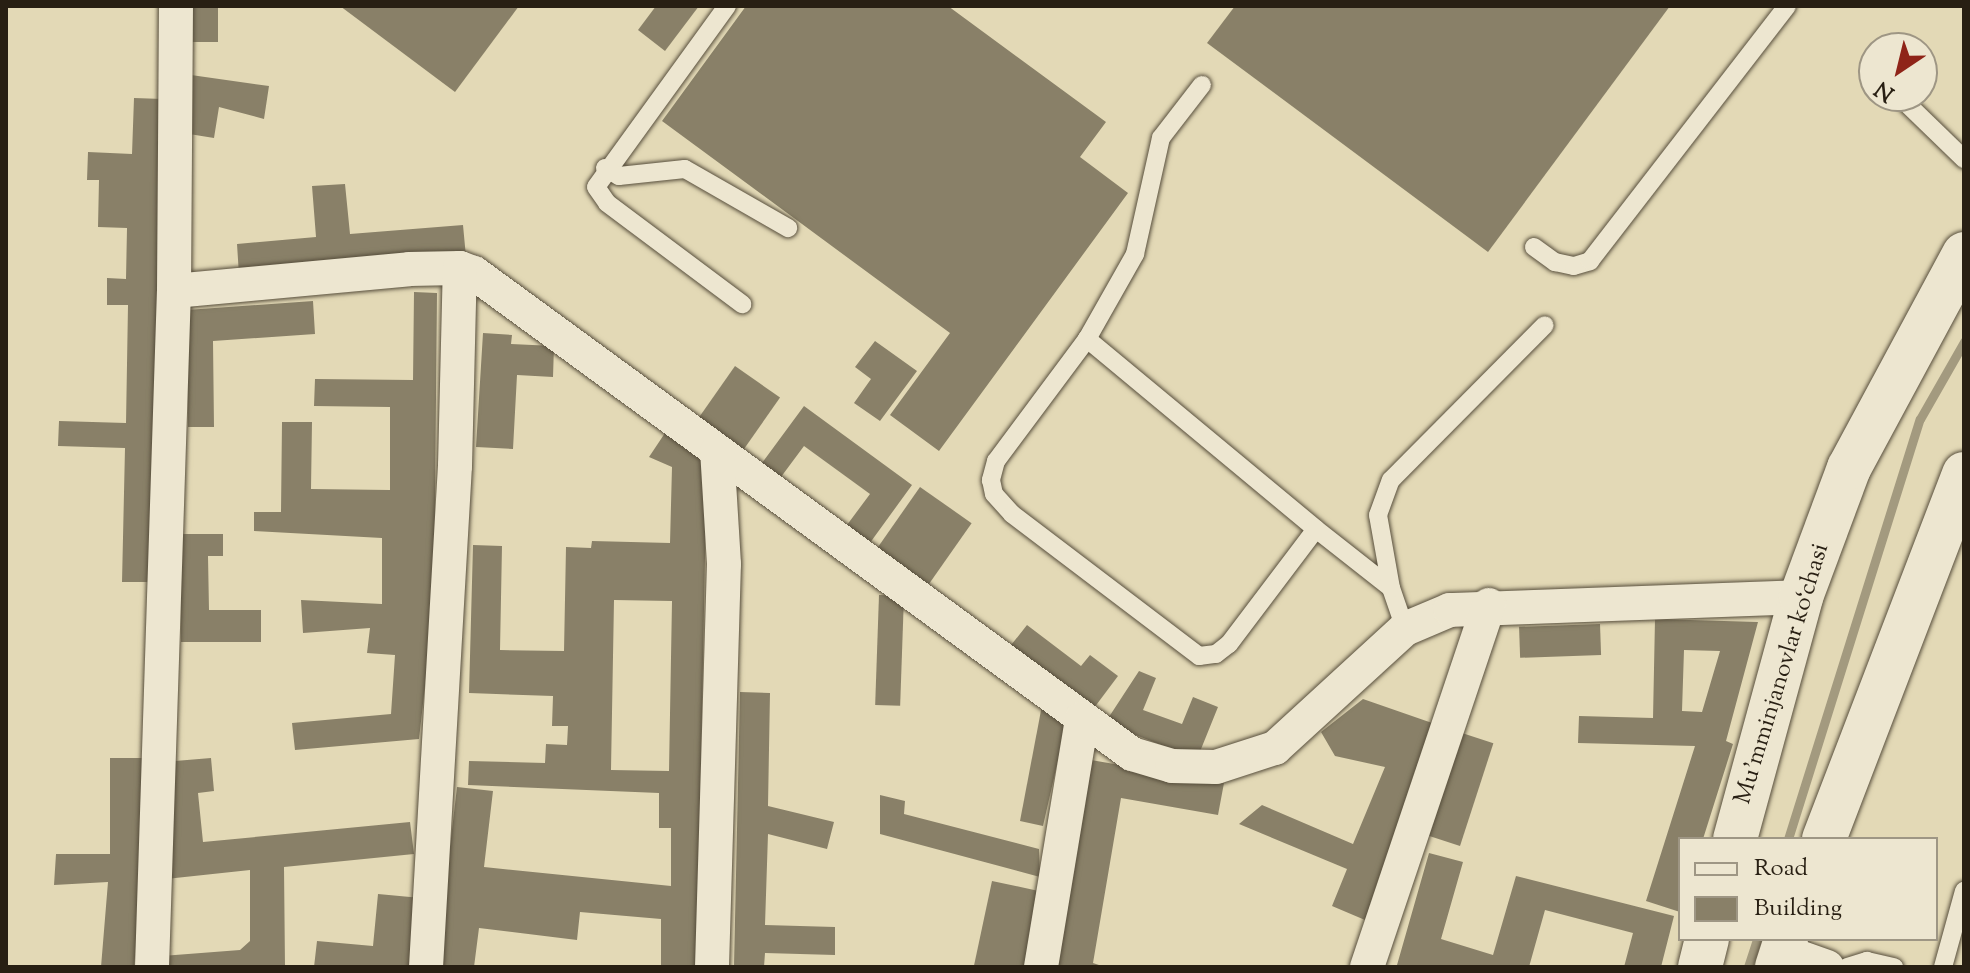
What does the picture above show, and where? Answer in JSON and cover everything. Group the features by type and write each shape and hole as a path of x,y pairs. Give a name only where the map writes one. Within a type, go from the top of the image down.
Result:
{"main road":[{"name":"Mu’mminjanovlar ko‘chasi","path":"1736,837 1801,597 1878,408 1964,254"},
{"path":"1825,837 1964,474"},
{"path":"1700,967 1706,941"}],"street":[{"path":"152,967 174,291 176,6"},
{"path":"174,291 460,268 508,293 717,451 1132,754 1172,766 1216,767 1250,759 1297,733 1405,629 1450,610 1489,605 1801,597"},
{"path":"426,967 455,466 460,268"},
{"path":"712,967 724,564 717,451"},
{"path":"1367,967 1489,605"},
{"path":"1041,967 1082,718"},
{"path":"1782,952 1827,967"}],"lane":[{"path":"727,6 597,179 599,196 742,304"},
{"path":"1534,247 1574,266 1590,261 1787,6"},
{"path":"1202,85 1161,138 1135,254 1087,339 996,461 994,494 1012,514 1199,656 1216,654 1229,644 1316,529"},
{"path":"1916,112 1964,159"},
{"path":"605,168 619,176 685,169 788,228"},
{"path":"1405,629 1391,588 1378,515 1391,480 1545,325"},
{"path":"1087,339 1391,588"},
{"path":"1943,967 1964,891"},
{"path":"1847,967 1867,961 1894,967"}],"building":[{"path":"183,6 218,6 218,42 183,42"},
{"path":"340,6 519,6 455,92"},
{"path":"656,6 699,6 665,51 638,30"},
{"path":"746,6 948,6 1106,122 1080,157 1128,193 939,451 890,415 950,333 662,121"},
{"path":"1235,6 1670,6 1488,252 1207,43"},
{"path":"191,75 269,86 264,119 219,107 214,138 183,133"},
{"path":"134,98 163,99 152,582 122,582 125,448 58,446 59,421 126,423 128,305 107,305 107,278 126,279 127,228 98,227 99,180 87,180 88,152 132,154"},
{"path":"345,184 350,234 463,225 466,257 239,275 237,244 316,237 312,186"},
{"path":"414,292 437,293 434,606 419,739 295,750 292,723 391,714 395,655 367,653 370,628 303,633 301,600 382,604 382,538 254,531 254,512 281,512 282,422 312,422 311,489 390,490 390,407 314,406 315,379 413,380"},
{"path":"313,301 315,334 213,341 214,427 188,427 187,310"},
{"path":"483,333 512,335 511,344 554,346 553,377 517,375 513,449 476,447"},
{"path":"875,341 917,371 880,421 854,403 871,379 855,367"},
{"path":"735,366 780,398 740,454 695,423"},
{"path":"804,406 912,485 867,547 844,529 870,494 804,446 778,481 759,467"},
{"path":"669,427 707,455 697,967 661,967 661,919 580,912 577,940 479,928 474,967 436,967 457,787 493,791 484,867 671,886 671,828 659,828 659,793 468,785 469,761 545,763 546,744 567,745 568,726 552,726 553,696 469,693 473,545 502,546 500,650 564,651 566,547 591,548 592,541 670,543 672,467 649,457","holes":["614,600 672,601 669,771 611,770"]},
{"path":"920,487 972,523 927,587 875,551"},
{"path":"180,534 223,534 223,556 208,556 209,610 261,610 261,642 181,642"},
{"path":"879,595 904,596 900,706 875,705"},
{"path":"1655,619 1758,622 1726,741 1733,744 1704,837 1678,837 1678,911 1646,901 1695,746 1578,743 1579,716 1653,718","holes":["1684,650 1720,651 1702,712 1682,711"]},
{"path":"1600,624 1601,655 1520,658 1519,627"},
{"path":"1027,625 1081,666 1090,655 1118,676 1091,712 1008,649"},
{"path":"1139,671 1156,678 1143,710 1182,724 1193,697 1218,707 1197,759 1105,723"},
{"path":"740,692 770,693 768,806 834,822 827,849 768,834 765,925 835,927 835,955 765,953 764,967 734,967"},
{"path":"1363,699 1435,724 1365,920 1332,906 1347,869 1239,824 1262,805 1353,844 1385,767 1335,756 1321,732"},
{"path":"1043,700 1068,716 1043,826 1020,821"},
{"path":"1462,733 1493,743 1460,846 1429,836"},
{"path":"110,758 145,758 145,854 134,967 101,967 108,882 54,885 56,854 110,854"},
{"path":"211,758 214,791 198,793 203,842 410,822 414,854 284,867 285,967 163,967 162,956 240,950 250,941 250,870 166,879 175,761"},
{"path":"1091,760 1224,783 1218,815 1121,798 1093,963 1105,967 1056,967"},
{"path":"880,795 905,801 904,814 1039,849 1040,877 880,834"},
{"path":"1429,853 1463,862 1441,939 1493,955 1516,876 1674,916 1661,967 1624,967 1633,933 1545,910 1529,967 1397,965"},
{"path":"992,881 1041,891 1025,967 974,967"},
{"path":"378,894 421,898 415,967 314,967 317,941 373,946"}],"waterway":[{"path":"1789,837 1920,419 1964,342"},
{"path":"1748,967 1756,941"}]}
